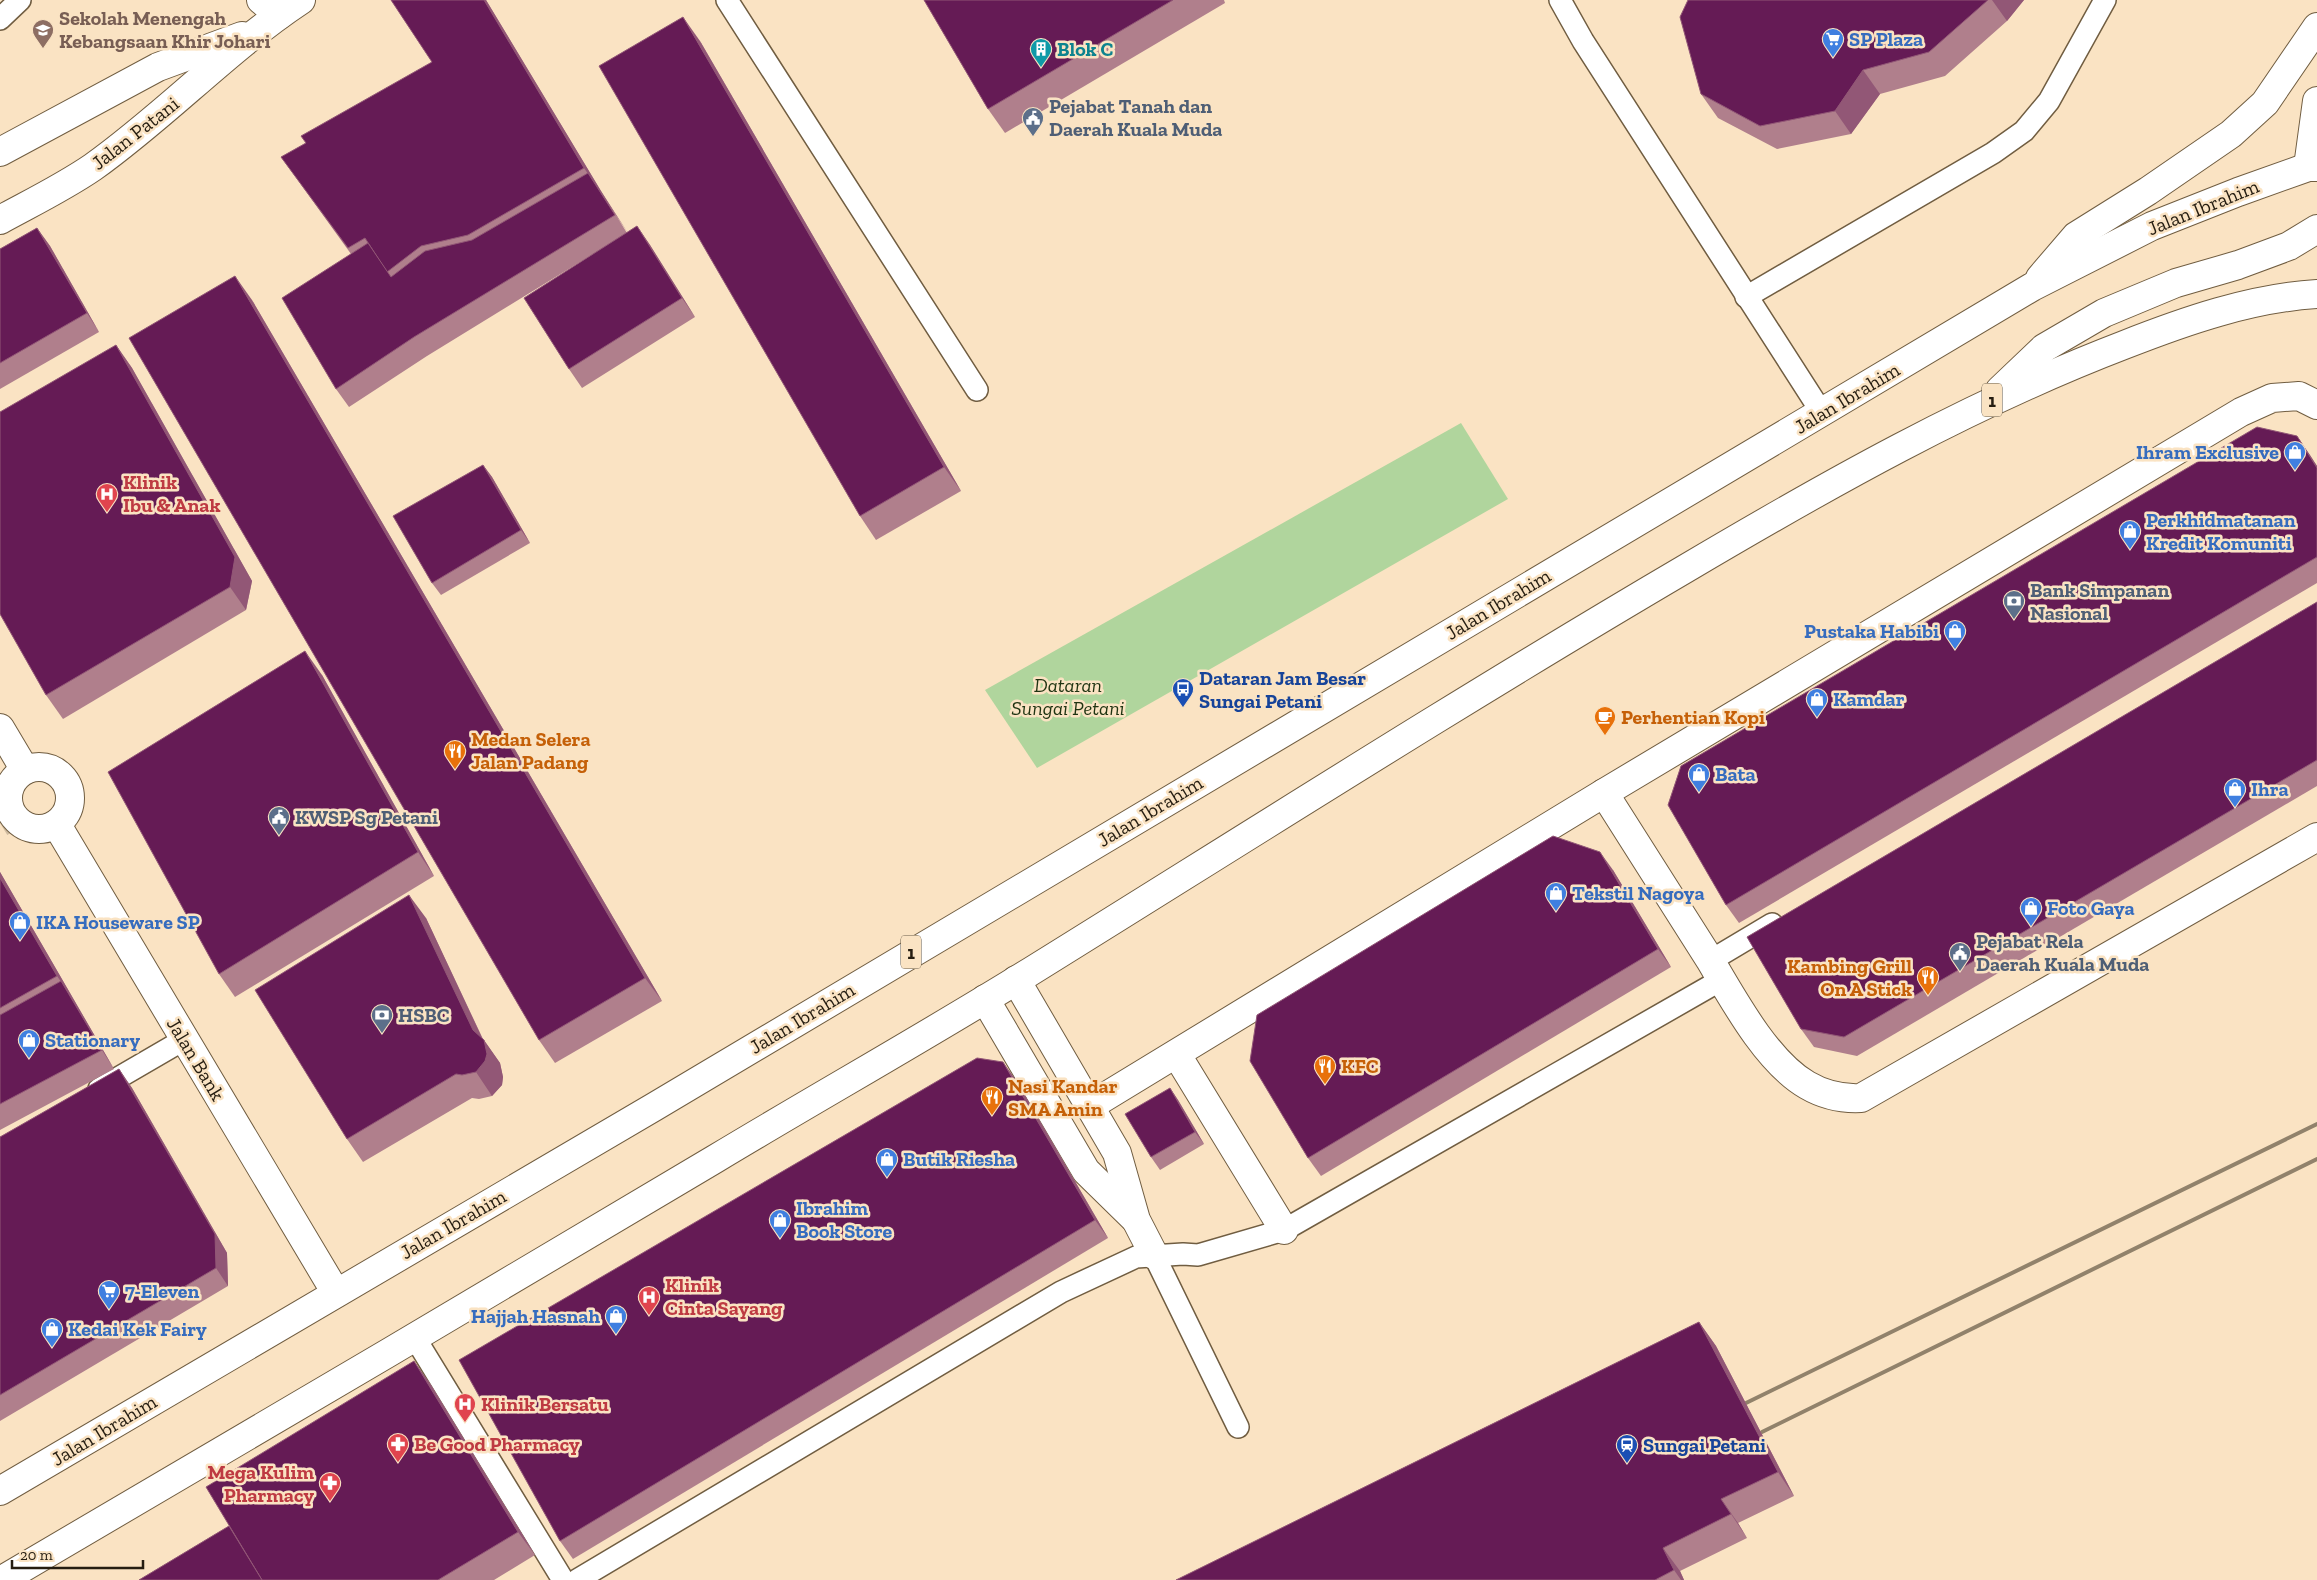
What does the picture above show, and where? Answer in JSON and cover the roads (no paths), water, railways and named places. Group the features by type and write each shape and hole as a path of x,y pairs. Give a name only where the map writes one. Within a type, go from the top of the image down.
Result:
{"main road":[{"name":"Jalan Patani","path":"0,152 158,68 266,15 302,0"},
{"name":"Jalan Patani","path":"0,220 92,168 179,99 266,15"},
{"path":"2032,287 2076,236 2148,191 2231,134 2266,103 2317,27"},
{"path":"2314,172 2317,100"},
{"name":"Jalan Ibrahim","path":"0,1491 654,1107 2032,287 2152,226 2238,192 2314,172"},
{"path":"1986,403 2044,348 2104,313 2176,283 2238,265 2289,246 2317,229"},
{"name":"1","path":"2,1580 415,1338 1016,980 1547,650 1814,492 1986,403 2085,360 2177,324 2237,308 2299,295 2317,294"},
{"path":"1090,1106 1177,1055 1604,793 2241,412 2272,398 2311,399"},
{"path":"0,728 25,770"},
{"path":"45,767 61,776 66,783 71,799 69,809 57,825 42,829 28,827 13,815 9,806 8,795 14,781 25,770 45,767"},
{"path":"1604,793 1747,1021 1776,1059 1806,1085 1830,1096 1846,1099 1861,1098 2317,838"},
{"name":"Jalan Bank","path":"57,825 336,1293"},
{"path":"1016,980 1117,1153 1136,1220 1154,1255"},
{"path":"985,998 1086,1171 1136,1220"},
{"path":"1177,1055 1284,1230"}],"lane":[{"path":"0,19 20,0"},
{"path":"727,0 976,390"},
{"path":"1560,0 1583,41 1822,413"},
{"path":"1746,297 1993,153 2024,131 2049,102 2105,0"},
{"path":"577,1580 1061,1292 1136,1256 1198,1255 1284,1230 1715,970 1788,915"},
{"path":"84,1098 185,1039"},
{"path":"1154,1255 1238,1427"},
{"path":"415,1338 563,1580"}],"tunnel":[{"path":"0,823 13,815"}],"railway":[{"path":"1746,1403 2317,1124"},
{"path":"1762,1432 2317,1159"}],"place":[{"name":"Sekolah Menengah Kebangsaan Khir Johari","path":"43,49"},
{"name":"SP Plaza","path":"1833,58"},
{"name":"Blok C","path":"1041,68"},
{"name":"Pejabat Tanah dan Daerah Kuala Muda","path":"1033,137"},
{"name":"Ihram Exclusive","path":"2295,471"},
{"name":"Klinik Ibu & Anak","path":"107,513"},
{"name":"Perkhidmatanan Kredit Komuniti","path":"2130,550"},
{"name":"Bank Simpanan Nasional","path":"2014,620"},
{"name":"Pustaka Habibi","path":"1955,650"},
{"name":"Dataran Jam Besar Sungai Petani","path":"1183,708"},
{"name":"Kamdar","path":"1817,718"},
{"name":"Perhentian Kopi","path":"1605,736"},
{"name":"Medan Selera Jalan Padang","path":"455,770"},
{"name":"Bata","path":"1699,793"},
{"name":"Ihra","path":"2235,808"},
{"name":"KWSP Sg Petani","path":"279,836"},
{"name":"Tekstil Nagoya","path":"1556,912"},
{"name":"Foto Gaya","path":"2031,927"},
{"name":"IKA Houseware SP","path":"20,941"},
{"name":"Pejabat Rela Daerah Kuala Muda","path":"1960,972"},
{"name":"Kambing Grill On A Stick","path":"1928,996"},
{"name":"HSBC","path":"382,1034"},
{"name":"Stationary","path":"29,1059"},
{"name":"KFC","path":"1325,1085"},
{"name":"Nasi Kandar SMA Amin","path":"992,1116"},
{"name":"Butik Riesha","path":"887,1178"},
{"name":"Ibrahim Book Store","path":"780,1239"},
{"name":"7-Eleven","path":"109,1310"},
{"name":"Klinik Cinta Sayang","path":"649,1316"},
{"name":"Hajjah Hasnah","path":"616,1335"},
{"name":"Kedai Kek Fairy","path":"52,1348"},
{"name":"Klinik Bersatu","path":"465,1423"},
{"name":"Be Good Pharmacy","path":"398,1463"},
{"name":"Sungai Petani","path":"1627,1464"},
{"name":"Mega Kulim Pharmacy","path":"330,1502"}],"park label":[{"name":"Dataran Sungai Petani","path":"1068,696"}]}
